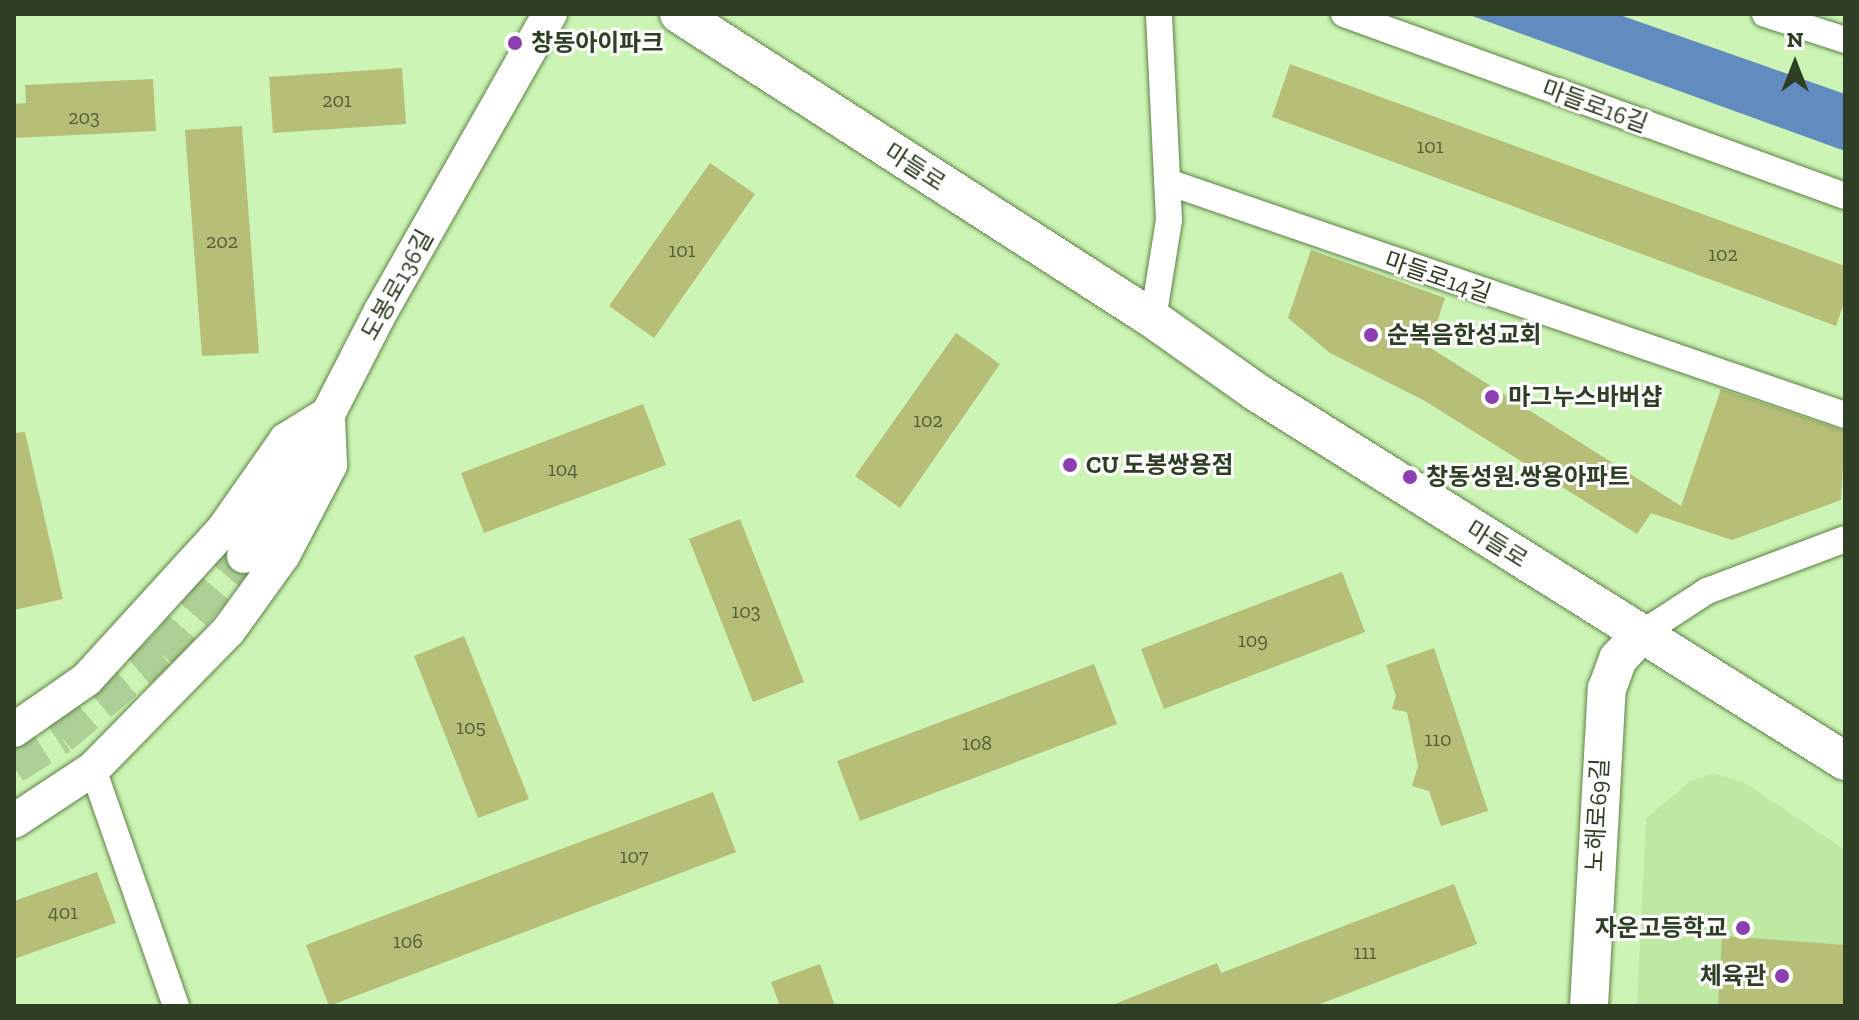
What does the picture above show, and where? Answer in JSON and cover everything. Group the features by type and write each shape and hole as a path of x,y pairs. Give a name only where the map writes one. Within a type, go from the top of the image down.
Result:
{"main road":[{"name":"마들로","path":"679,14 1153,319 1256,392 1845,761"},
{"name":"노해로69길","path":"1589,1006 1607,689 1618,659 1641,634"}],"street":[{"name":"도봉로136길","path":"244,556 328,413 550,14"},
{"path":"1153,319 1166,258 1168,182 1159,14"},
{"name":"마들로16길","path":"1344,14 1845,196"},
{"path":"1765,14 1845,40"},
{"name":"마들로14길","path":"1168,182 1845,415"},
{"path":"14,730 87,679 223,530 286,440 328,413"},
{"path":"14,821 93,769 229,630 283,555 330,465 328,413"},
{"path":"1641,634 1707,591 1845,539"},
{"path":"93,769 176,1006"}],"shaded area":[{"name":"자운고등학교","path":"1714,773 1745,783 1845,850 1845,1006 1637,1006 1646,819 1690,781"}],"water":[{"path":"1467,14 1617,14 1845,94 1845,151"}],"building":[{"path":"1290,64 1845,266 1845,300 1836,326 1272,117"},
{"path":"402,68 406,124 273,133 269,77"},
{"path":"153,79 156,131 14,138 14,104 26,103 25,85"},
{"path":"242,126 259,353 202,356 185,130"},
{"path":"710,163 755,194 654,338 609,306"},
{"path":"1311,250 1445,298 1429,347 1681,506 1721,389 1845,431 1841,500 1732,540 1651,513 1637,534 1425,401 1330,353 1288,318"},
{"path":"956,333 1000,364 900,508 855,476"},
{"path":"643,404 666,465 484,533 461,473"},
{"path":"25,432 63,599 14,610 14,433"},
{"path":"740,519 804,682 753,702 689,539"},
{"path":"1342,572 1365,632 1164,709 1141,649"},
{"path":"464,636 529,799 478,818 414,656"},
{"path":"1434,648 1488,811 1441,826 1429,791 1412,786 1418,766 1407,712 1392,709 1396,696 1386,665"},
{"path":"1094,664 1117,724 860,821 837,761"},
{"path":"713,792 736,852 329,1006 306,945"},
{"path":"97,872 116,923 14,959 14,901"},
{"path":"1454,884 1477,944 1315,1006 1110,1006 1217,963 1221,973"},
{"name":"체육관","path":"1722,936 1845,945 1845,1006 1718,1006"},
{"path":"820,964 835,1006 780,1006 771,982"}],"tunnel":[{"path":"14,767 61,737 160,653 244,556"}],"place":[{"name":"창동아이파크","path":"515,43"},
{"name":"순복음한성교회","path":"1371,335"},
{"name":"마그누스바버샵","path":"1492,397"},
{"name":"CU 도봉쌍용점","path":"1070,465"},
{"name":"창동성원.쌍용아파트","path":"1410,477"},
{"name":"자운고등학교","path":"1743,928"},
{"name":"체육관","path":"1782,976"}]}
